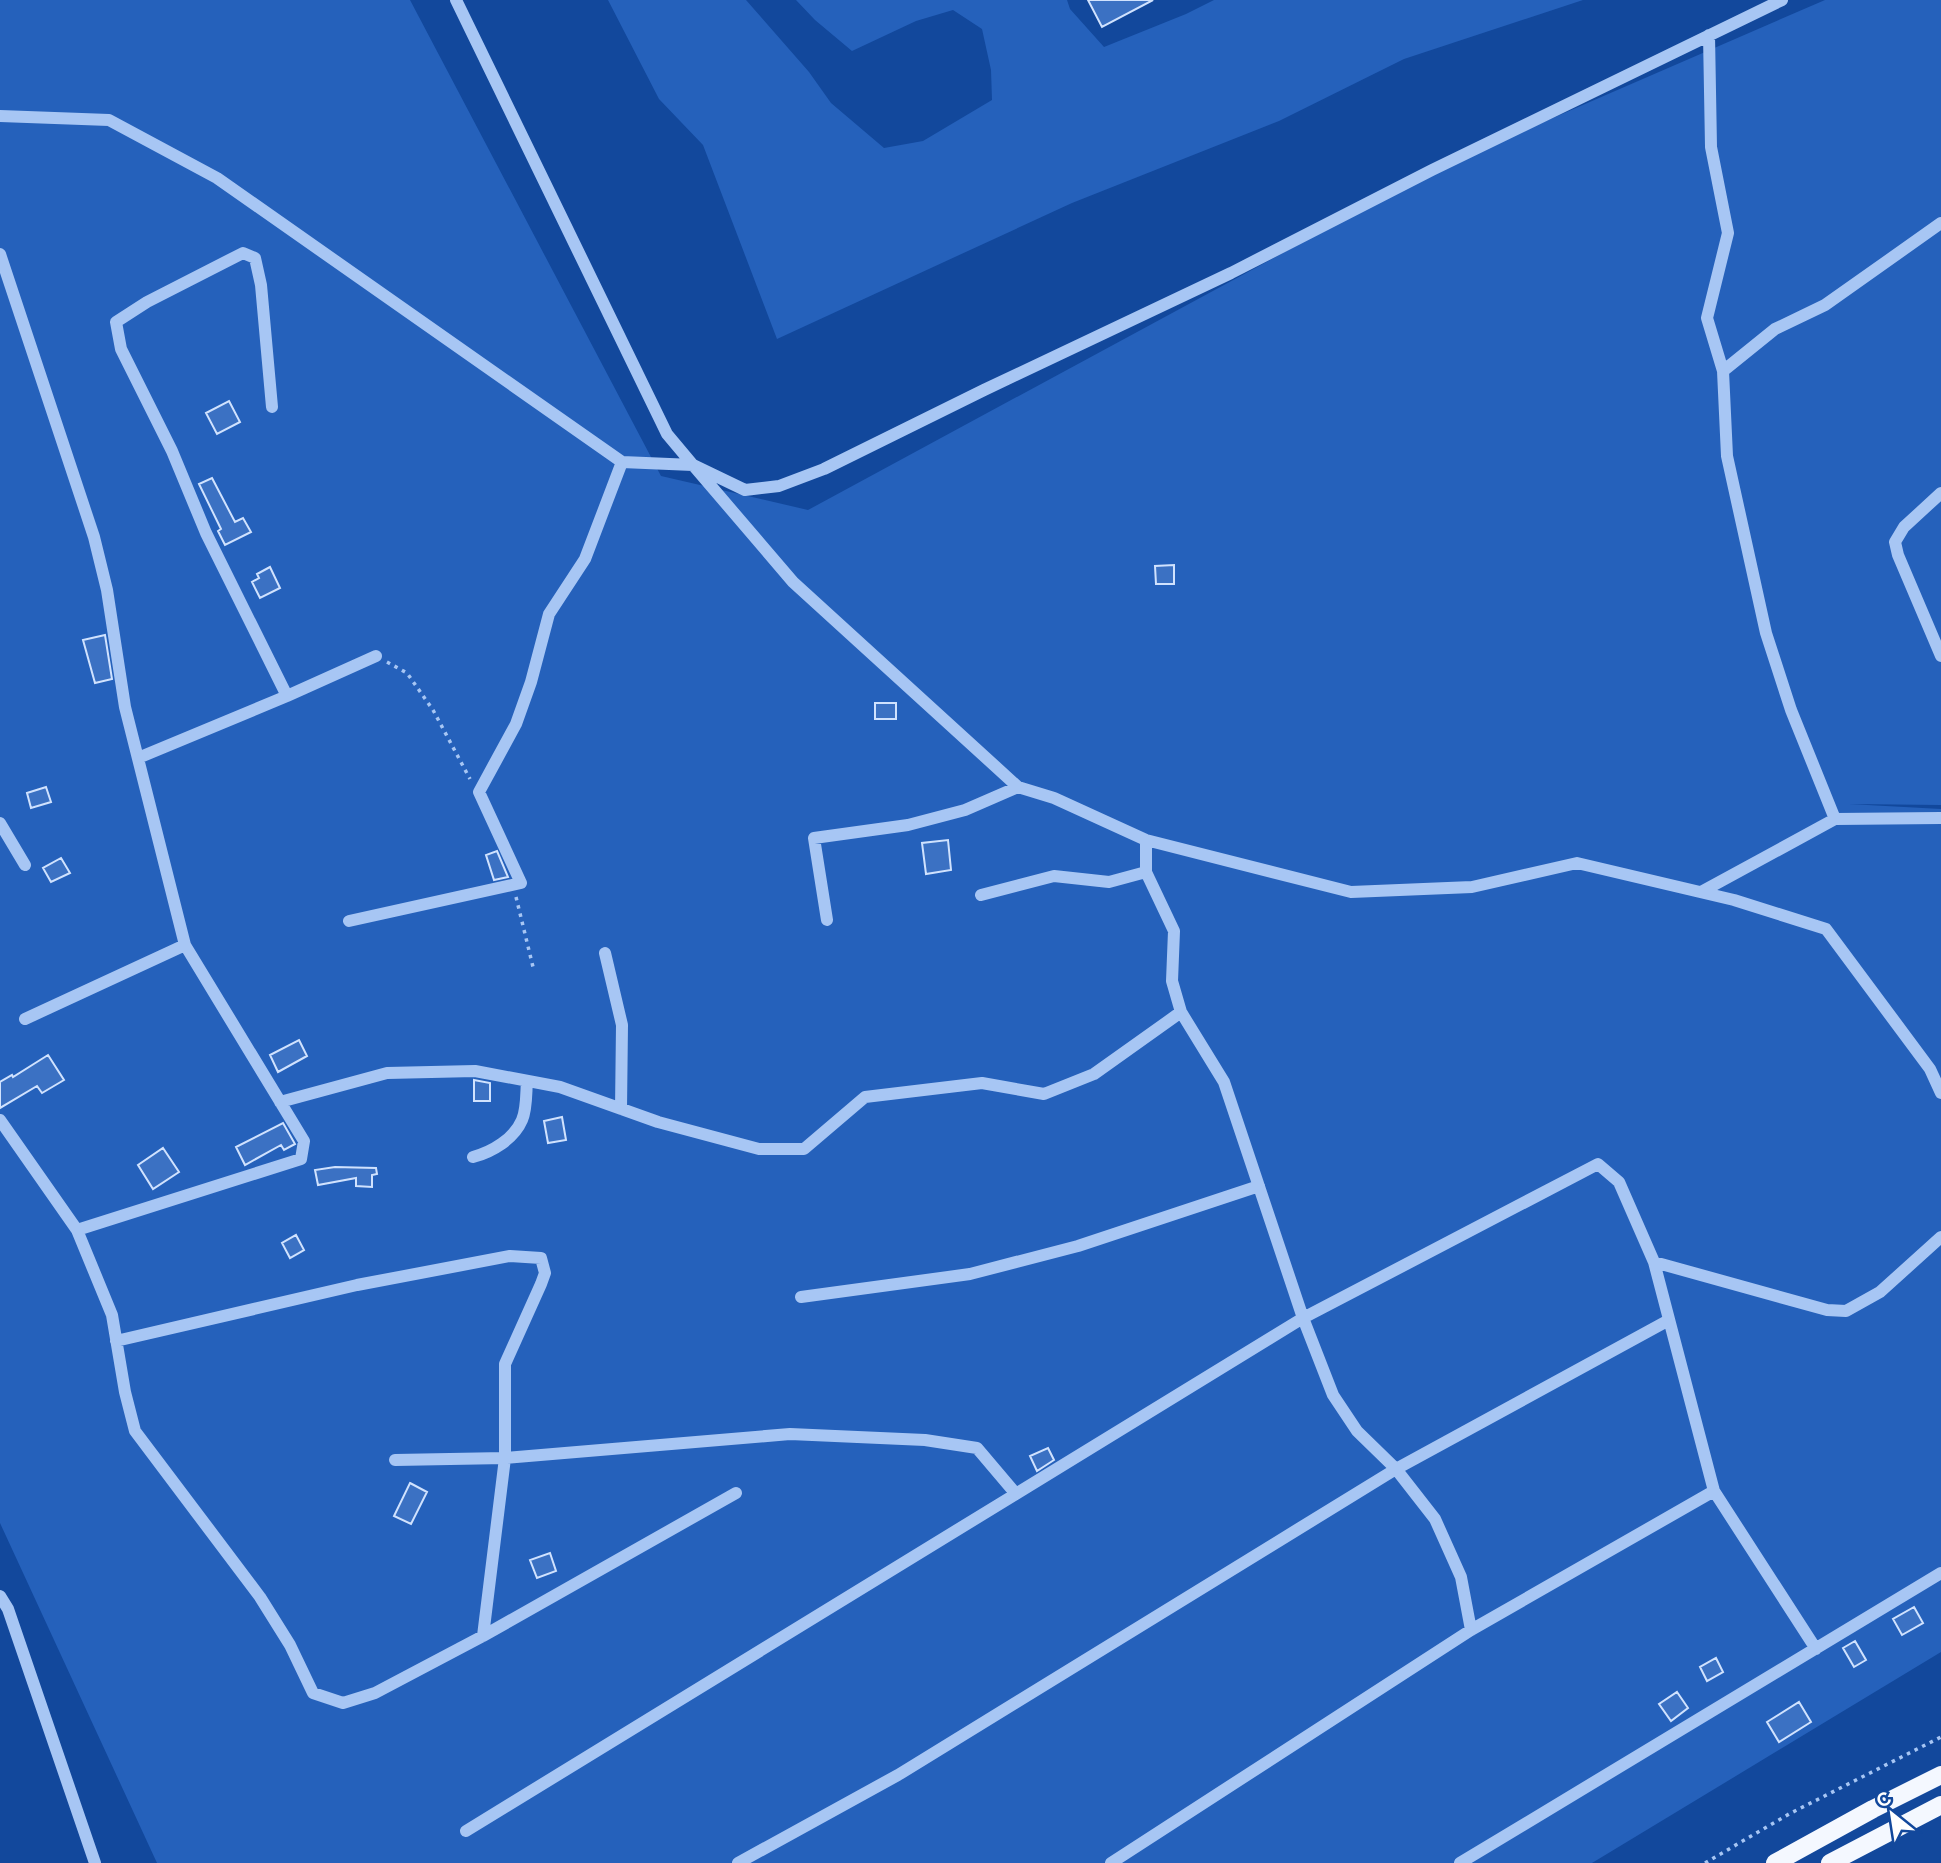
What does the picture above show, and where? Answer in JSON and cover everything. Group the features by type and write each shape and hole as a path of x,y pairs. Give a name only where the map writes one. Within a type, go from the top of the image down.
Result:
{"main road":[{"path":"1775,1863 1941,1775"},
{"path":"1830,1863 1941,1805"}],"lane":[{"path":"456,0 667,434 793,582 1018,787 1054,798 1146,840 1351,892 1472,887 1577,863 1734,900 1826,929 1930,1069 1941,1093"},
{"path":"0,116 109,120 217,178 622,462 693,465 745,490 779,486 824,469 1231,273 1432,170 1782,0"},
{"path":"1710,35 1711,147 1728,233 1707,318 1723,371 1727,457 1766,633 1791,710 1835,820"},
{"path":"1723,371 1775,329 1825,305 1941,223"},
{"path":"272,407 256,258 243,253 148,302 116,322 121,349 172,452 206,533 287,696"},
{"path":"0,254 94,537 107,590 125,707 185,945 304,1141 301,1158 77,1230"},
{"path":"349,921 521,883 479,792 516,724 531,682 549,614 586,559 622,462"},
{"path":"1941,493 1904,527 1895,542 1941,656"},
{"path":"138,758 376,656"},
{"path":"827,920 814,838 908,825 964,810 1018,787"},
{"path":"1701,892 1835,820 1941,818"},
{"path":"0,822 25,865"},
{"path":"1146,840 1146,872 1174,931 1172,981 1181,1012 1224,1082 1303,1318 1334,1395 1357,1431 1396,1469 1434,1519 1461,1577 1471,1630"},
{"path":"981,895 1054,876 1109,882 1146,872"},
{"path":"25,1019 185,945"},
{"path":"605,953 622,1025 621,1109"},
{"path":"280,1102 387,1073 475,1071 560,1087 658,1122 759,1149 804,1149 865,1097 982,1083 1044,1094 1094,1074 1181,1012"},
{"path":"473,1157 507,1140 522,1120 527,1080"},
{"path":"0,1120 77,1230 112,1315 125,1392 135,1430 260,1597 290,1645 313,1693 343,1703 375,1693 484,1636 736,1493"},
{"path":"466,1831 1303,1318 1598,1164 1619,1182 1654,1262 1714,1491 1816,1649"},
{"path":"801,1297 970,1274 1078,1246 1259,1186"},
{"path":"1654,1262 1827,1310 1846,1311 1880,1292 1941,1237"},
{"path":"116,1340 357,1284 510,1256 541,1258 545,1273 505,1364 505,1458 484,1636"},
{"path":"738,1863 898,1775 1396,1469 1669,1320"},
{"path":"395,1460 505,1458 790,1434 926,1440 978,1448 1016,1494"},
{"path":"1111,1863 1471,1630 1714,1491"},
{"path":"1460,1863 1941,1573"},
{"path":"0,1596 8,1609 95,1863"}],"path":[{"path":"376,656 407,673 433,710 479,792"},
{"path":"513,885 534,971"},
{"path":"1705,1863 1789,1814 1941,1737"}],"shaded area":[{"path":"0,0 410,0 661,476 808,510 1451,162 1825,0 1941,0 1941,805 1849,804 1941,809 1941,1652 1592,1863 157,1863 0,1523"},
{"path":"608,0 746,0 809,72 831,103 884,148 923,141 992,100 991,70 982,29 953,10 916,21 852,51 796,0 1067,0 1070,9 1104,47 1214,0 1583,0 1404,59 1279,121 1072,203 777,339 703,145 659,99"}],"building":[{"path":"1088,0 1153,0 1102,27"},
{"path":"229,401 240,422 217,434 206,413"},
{"path":"212,478 235,522 243,518 251,532 225,545 218,531 221,529 199,484"},
{"path":"1174,565 1174,584 1156,584 1155,566"},
{"path":"270,567 280,588 260,598 252,582 259,578 257,574"},
{"path":"105,635 112,679 95,683 83,640"},
{"path":"875,703 896,703 896,719 875,719"},
{"path":"46,787 51,802 31,808 27,793"},
{"path":"948,840 951,870 926,874 922,843"},
{"path":"497,851 508,877 494,880 486,855"},
{"path":"61,858 70,873 51,882 43,868"},
{"path":"299,1040 307,1056 278,1072 270,1055"},
{"path":"48,1055 64,1080 42,1093 37,1086 0,1108 0,1082"},
{"path":"474,1080 490,1083 490,1101 474,1101"},
{"path":"562,1117 566,1140 548,1143 544,1121"},
{"path":"283,1123 295,1144 284,1150 281,1145 245,1165 236,1147"},
{"path":"163,1148 179,1172 153,1189 138,1165"},
{"path":"335,1167 376,1168 377,1174 372,1175 372,1187 356,1186 356,1178 318,1185 315,1170"},
{"path":"296,1235 304,1250 290,1258 282,1243"},
{"path":"1048,1448 1054,1460 1037,1471 1030,1456"},
{"path":"410,1483 427,1492 411,1524 394,1516"},
{"path":"550,1553 556,1571 537,1578 530,1560"},
{"path":"1914,1607 1923,1623 1902,1635 1893,1619"},
{"path":"1855,1641 1866,1660 1854,1667 1843,1648"},
{"path":"1716,1658 1723,1672 1707,1681 1700,1667"},
{"path":"1677,1692 1688,1708 1671,1721 1659,1704"},
{"path":"1799,1702 1811,1722 1779,1742 1767,1722"}]}
